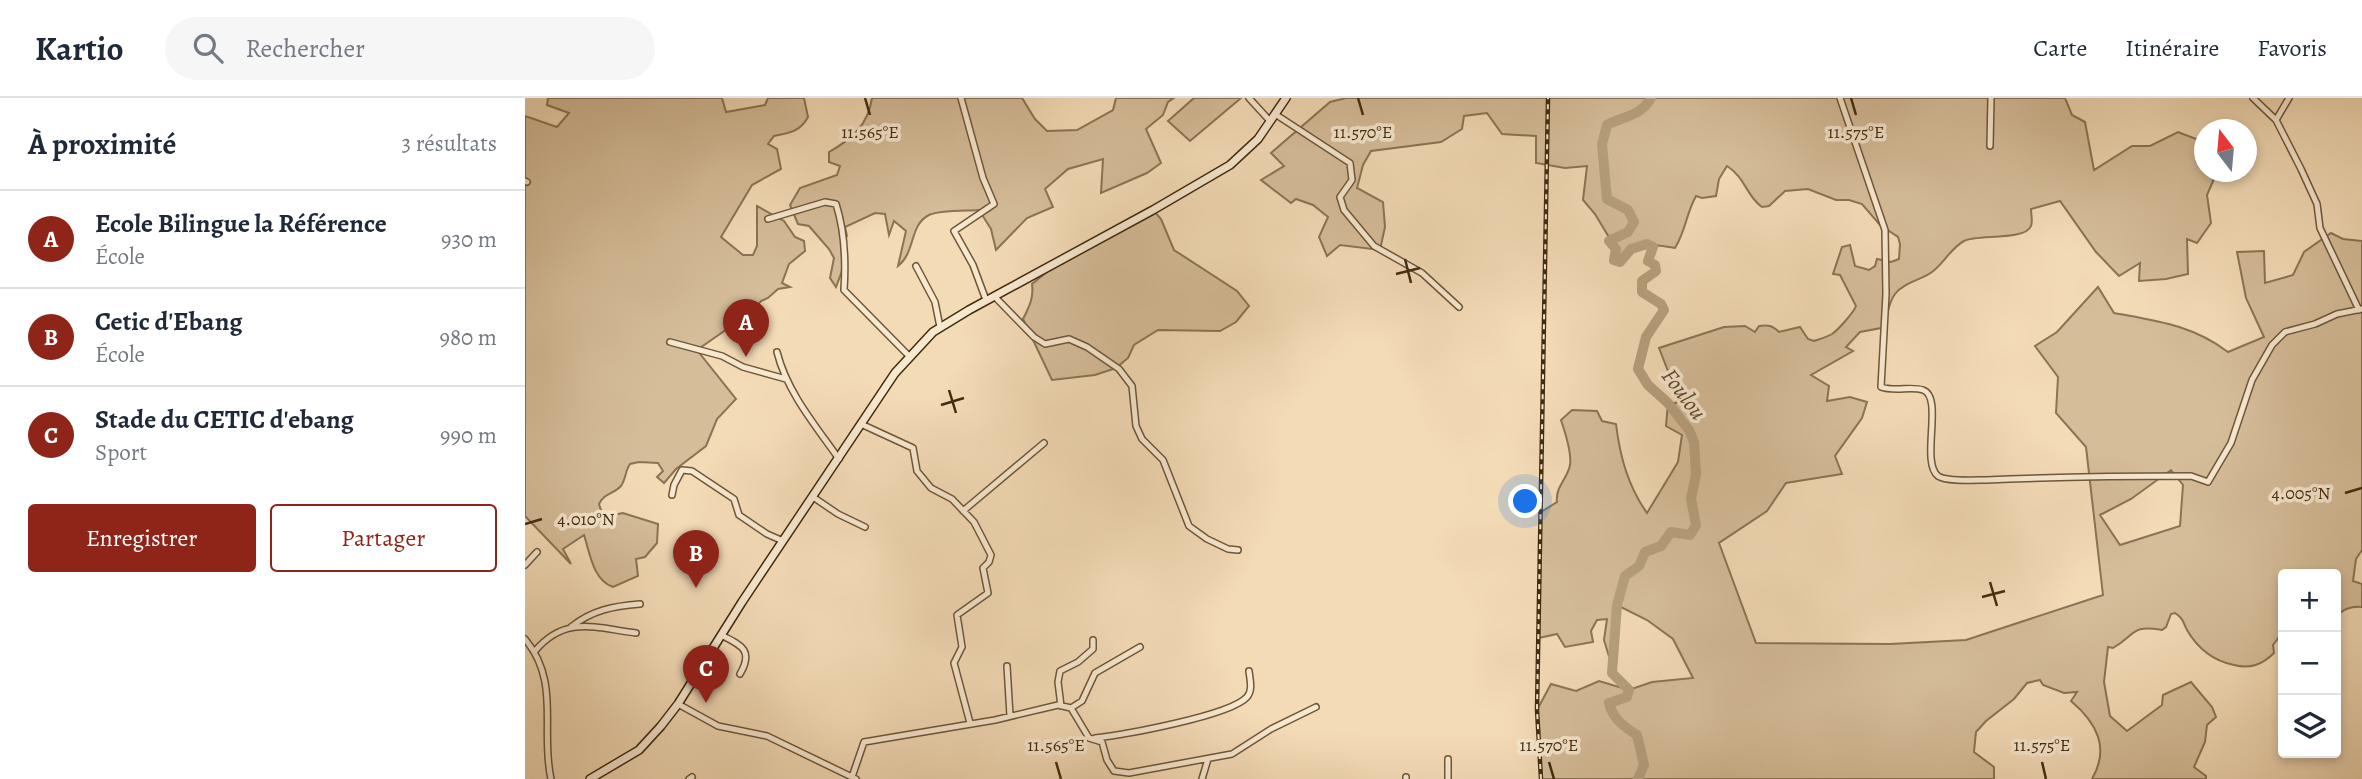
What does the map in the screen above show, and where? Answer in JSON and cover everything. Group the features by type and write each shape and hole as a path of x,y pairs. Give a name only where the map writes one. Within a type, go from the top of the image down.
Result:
{"street":[{"path":"961,98 993,204 954,231 973,265 986,300"},
{"path":"1249,98 1273,118 1350,163 1352,180 1339,197 1344,211 1374,246 1422,274 1459,307"},
{"path":"593,778 639,750 678,704 783,541 909,356 940,327 1173,199 1230,164 1258,139 1286,98"},
{"path":"1840,98 1863,173 1885,230 1886,295 1881,387 1892,391 1922,390 1929,394 1932,401 1934,470 1938,476 1946,479 1980,480 2191,476 2208,482 2231,443 2252,380 2272,345 2285,332 2360,309 2320,228 2317,204 2276,120 2253,98"},
{"path":"1990,146 1991,98"},
{"path":"2276,120 2289,98"},
{"path":"768,219 825,201 837,204 843,226 844,290 909,356"},
{"path":"916,266 935,302 940,327"},
{"path":"994,296 1034,337 1045,344 1069,339 1087,347 1119,369 1132,386 1136,426 1142,439 1163,460 1189,526 1207,539 1228,549 1238,550"},
{"path":"670,342 722,356 743,367 786,379"},
{"path":"777,352 786,379 839,459"},
{"path":"861,424 913,448 918,471 931,488 952,499 974,522 991,555 983,568 988,593 957,615 962,648 954,663 969,723"},
{"path":"963,511 1044,443"},
{"path":"672,495 678,474 682,470 692,471 734,499 743,519 783,541"},
{"path":"813,497 838,514 865,527"},
{"path":"525,565 537,552"},
{"path":"535,651 546,638 599,610 640,604"},
{"path":"571,627 590,626 636,633"},
{"path":"721,635 743,647 747,654 740,674"},
{"path":"525,639 535,651 546,677 551,779"},
{"path":"1061,706 1058,682 1060,671 1078,662 1093,649 1093,640"},
{"path":"678,704 718,726 767,736 854,778 864,742 1061,706 1071,708 1082,701 1095,673 1140,647"},
{"path":"1007,666 1010,716"},
{"path":"1091,738 1136,733 1216,712 1246,698 1251,688 1249,671"},
{"path":"1071,708 1084,731 1091,738 1102,742 1107,760 1114,771 1129,773 1232,754 1271,729 1316,706"},
{"path":"1202,779 1208,759"},
{"path":"1448,759 1448,779"}],"shaded area":[{"path":"548,98 722,98 726,112 765,105 768,98 804,98 808,117 798,129 774,136 768,144 777,149 781,169 752,185 721,237 743,255 753,255 757,246 757,206 784,221 795,237 804,241 805,251 789,264 782,283 790,287 778,289 761,301 753,311 697,350 736,399 717,419 706,446 676,469 664,483 657,477 663,471 658,463 630,464 621,486 599,504 603,517 623,513 658,524 657,543 645,557 636,559 638,576 613,587 606,584 597,572 584,535 563,549 571,564 525,516 525,116 557,127 569,113 547,105"},
{"path":"872,98 1022,98 1035,119 1047,131 1077,130 1113,110 1116,98 1174,98 1168,102 1163,115 1146,129 1161,163 1147,173 1101,193 1103,159 1068,169 1045,189 1053,207 1027,218 996,250 991,229 979,210 934,213 918,225 908,254 898,266 906,231 894,221 889,235 885,214 875,213 845,227 847,236 841,244 843,268 836,287 830,278 834,258 829,249 809,226 798,224 790,205 800,188 837,175 840,166 829,162 829,152 845,142 863,124"},
{"path":"1194,98 1241,98 1190,141 1168,121"},
{"path":"1346,98 2065,98 2072,115 2085,122 2094,170 2132,146 2150,146 2178,132 2194,138 2194,182 2213,182 2207,195 2211,223 2197,243 2187,239 2188,274 2139,281 2140,263 2119,276 2096,252 2060,201 2031,209 2031,226 2020,234 1964,241 1932,272 1898,290 1892,298 1881,328 1860,332 1846,347 1853,351 1811,375 1829,386 1827,401 1850,397 1867,402 1862,418 1835,456 1842,474 1786,483 1767,511 1719,543 1756,643 1890,644 1966,640 2103,595 2086,447 2056,413 2058,377 2035,346 2057,332 2098,287 2114,313 2187,330 2228,352 2264,337 2246,298 2237,252 2264,251 2265,283 2293,275 2304,252 2331,233 2343,239 2362,241 2362,550 2356,559 2353,581 2362,584 2362,607 2341,612 2341,569 2278,569 2278,638 2273,645 2274,653 2260,663 2240,666 2213,657 2196,643 2175,613 2171,614 2162,630 2139,630 2113,648 2108,647 2104,682 2110,716 2127,731 2162,705 2163,695 2191,682 2212,707 2216,717 2207,725 2205,742 2194,767 2206,776 2206,779 2092,779 2100,757 2100,746 2094,727 2071,701 2077,692 2064,693 2043,685 2040,680 2027,683 2014,699 1976,732 1974,752 1994,767 1994,779 1541,779 1537,710 1551,684 1576,691 1599,681 1629,690 1652,682 1693,678 1673,639 1647,620 1617,605 1612,666 1604,640 1607,619 1597,620 1591,631 1593,642 1565,647 1557,634 1539,638 1541,512 1557,502 1558,492 1570,465 1569,448 1561,420 1572,410 1597,411 1602,421 1616,424 1626,471 1647,513 1678,462 1682,435 1666,426 1668,403 1677,403 1673,384 1659,348 1724,327 1745,326 1755,332 1759,326 1767,326 1779,332 1800,327 1808,339 1814,341 1828,336 1842,325 1856,306 1840,275 1833,274 1842,247 1850,245 1855,266 1869,270 1875,266 1877,259 1891,262 1899,259 1898,237 1880,225 1862,204 1836,200 1808,189 1785,191 1769,206 1762,207 1727,166 1719,179 1716,196 1696,196 1675,248 1645,245 1633,250 1620,262 1614,260 1616,249 1595,214 1583,200 1587,166 1565,168 1536,163 1536,136 1502,134 1487,113 1464,116 1462,129 1441,142 1371,151 1363,165 1357,188 1383,202 1385,227 1380,250 1340,245 1327,256 1319,237 1328,217 1313,205 1296,199 1291,203 1261,180 1284,166 1271,153 1330,102","holes":["2171,470 2183,485 2180,526 2120,545 2100,515 2131,499"]},
{"path":"1153,210 1161,219 1174,250 1237,291 1249,306 1236,322 1220,331 1158,330 1134,345 1128,358 1116,368 1095,375 1052,380 1023,319 1032,298 1032,284 1063,259"}],"waterway":[{"name":"Foulou","path":"1638,779 1644,765 1637,735 1619,722 1609,703 1627,697 1629,690 1612,673 1617,605 1625,576 1639,566 1645,552 1661,546 1671,532 1690,535 1696,525 1691,499 1696,474 1694,442 1689,430 1668,403 1648,385 1638,369 1646,337 1664,310 1661,304 1642,292 1642,281 1656,271 1655,265 1648,261 1653,247 1647,244 1631,249 1620,262 1614,260 1616,249 1609,241 1628,232 1634,222 1628,210 1607,199 1602,144 1607,125 1642,109 1651,98"}],"railway":[{"path":"1541,779 1537,710 1548,98"}],"place":[{"name":"Ecole Bilingue la Référence","path":"746,357"},
{"name":"Cetic d'Ebang","path":"696,588"},
{"name":"Stade du CETIC d'ebang","path":"706,703"}]}
